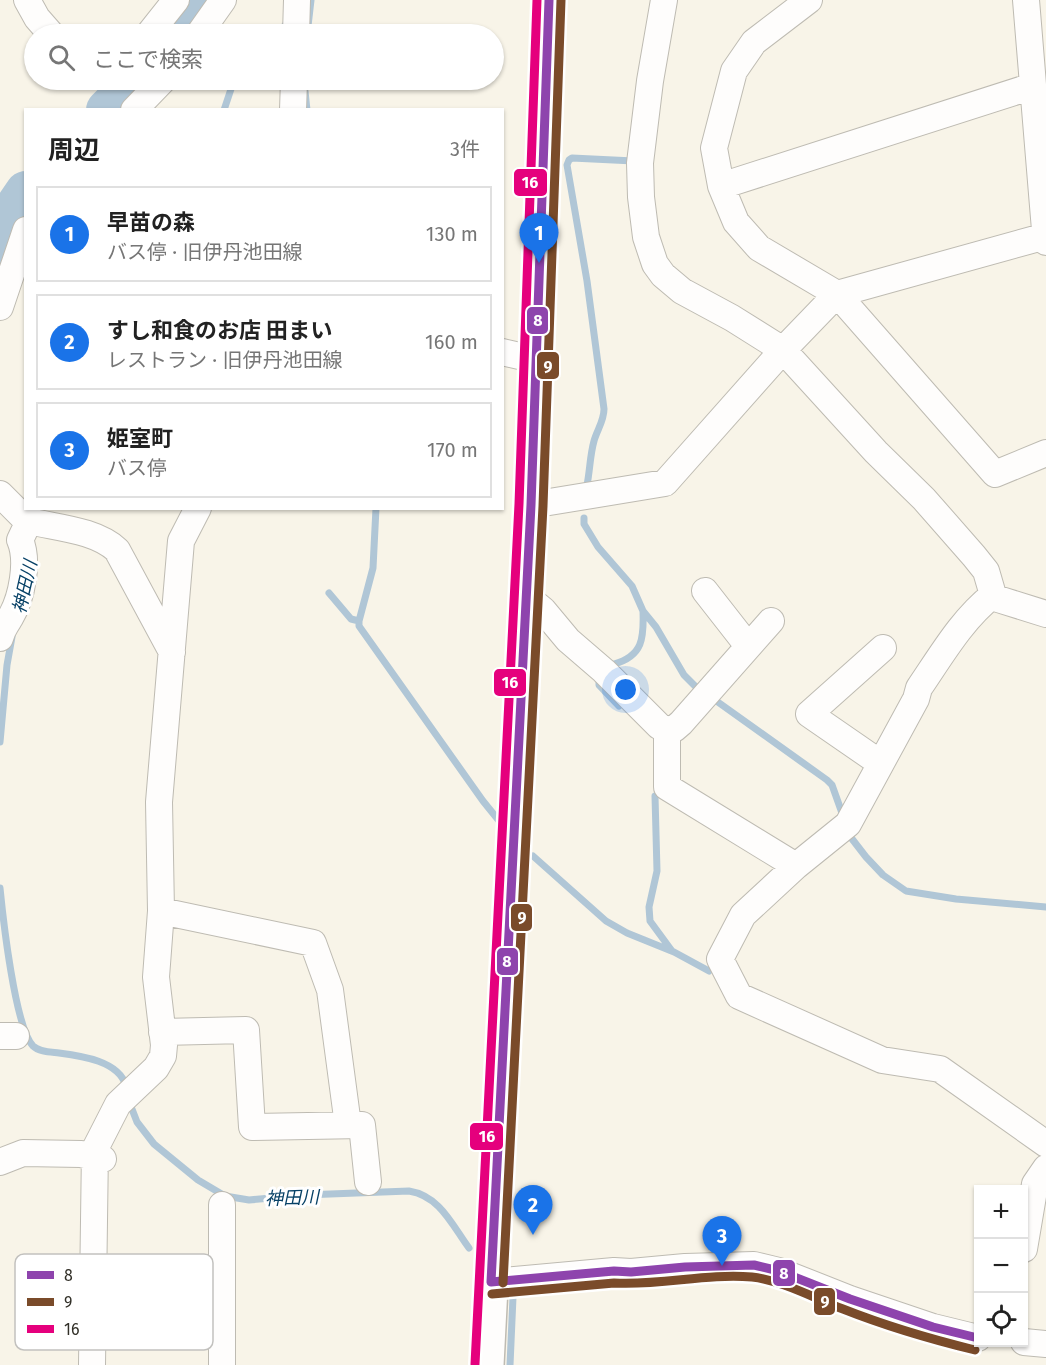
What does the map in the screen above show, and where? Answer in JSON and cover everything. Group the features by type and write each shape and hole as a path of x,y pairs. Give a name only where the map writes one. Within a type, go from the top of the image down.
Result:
{"street":[{"path":"27,0 42,24"},
{"path":"157,24 176,0"},
{"path":"296,24 297,0"},
{"path":"487,1365 531,505 549,0"},
{"path":"664,0 650,81 641,153 642,208 652,258 663,275 682,291 732,318 783,350 974,556 986,571 993,595 998,599 1046,615"},
{"path":"809,0 754,42 734,70 714,148 721,186 736,222 759,248 837,294 995,474 1046,453"},
{"path":"531,505 665,483 783,350 837,294 1045,238 1026,0"},
{"path":"204,24 216,2"},
{"path":"721,186 1033,86"},
{"path":"136,108 153,90"},
{"path":"293,108 294,90"},
{"path":"0,307 17,243"},
{"path":"504,352 537,360"},
{"path":"0,494 29,521 93,536 110,544 122,557 172,652"},
{"path":"96,1254 98,1143 118,1104 156,1068 164,1046 156,977 161,911 159,802 181,541 197,510"},
{"path":"0,638 4,623 10,619 21,588 24,549 20,540 29,521"},
{"path":"705,591 747,646"},
{"path":"993,595 983,603 949,644 919,688 916,699 848,824 796,866 743,915 720,959 739,996 882,1060 940,1069 1046,1144"},
{"path":"526,596 543,610 568,640 604,671 659,726 667,730 674,729 681,723 771,621"},
{"path":"880,763 809,714 883,648"},
{"path":"667,730 667,787 796,866"},
{"path":"161,911 313,943 330,990 348,1125"},
{"path":"162,1032 246,1030 252,1127 362,1125 368,1182"},
{"path":"0,1162 23,1153 81,1154 99,1158"},
{"path":"1025,1239 1035,1184 1046,1168"},
{"path":"222,1205 222,1365"},
{"path":"491,1282 614,1271 754,1265 779,1271 858,1302 933,1327 974,1337"},
{"path":"1028,1342 1046,1344"},
{"path":"92,1365 93,1350"}],"waterway":[{"name":"神田川","path":"181,24 198,0"},
{"path":"308,24 311,0"},
{"name":"神田川","path":"109,108 127,90"},
{"path":"225,108 231,90"},
{"path":"305,91 307,108"},
{"path":"587,485 595,437 603,418 604,409 587,281 567,165 572,158 634,161"},
{"name":"神田川","path":"0,245 17,205 24,195"},
{"path":"376,510 373,568 359,626 500,822"},
{"path":"584,518 584,524 598,547 632,586 643,611 656,627 684,675 696,687"},
{"path":"329,593 351,619 359,621"},
{"path":"614,664 631,656 640,645 643,611"},
{"name":"神田川","path":"0,742 12,637"},
{"path":"599,679 599,685 619,706"},
{"path":"715,700 827,780 832,785 842,813"},
{"path":"655,796 657,871 649,907 650,921 672,951"},
{"path":"849,835 883,875 906,891 956,899 1046,907"},
{"path":"533,856 606,921 627,933 674,952 709,971"},
{"name":"神田川","path":"0,888 15,996 27,1035 33,1046 42,1051 78,1056 108,1065 116,1071 126,1086"},
{"name":"神田川","path":"130,1104 137,1122 154,1144 198,1180 225,1196 249,1200 304,1195 409,1191 420,1194 437,1205 469,1248"},
{"name":"神田川","path":"510,1365 513,1297"}],"transit line":[{"name":"16","path":"475,1364 519,504 537,0"},
{"name":"8","path":"491,1282 531,505 549,0"},
{"name":"9","path":"503,1283 543,506 561,0"},
{"name":"8","path":"491,1282 614,1271 754,1265 779,1271 850,1299 933,1327 974,1337"},
{"name":"9","path":"492,1294 614,1283 752,1277 786,1286 892,1327 975,1350"}],"place":[{"name":"早苗の森","path":"539,263"},
{"name":"すし和食のお店 田まい","path":"533,1235"},
{"name":"姫室町","path":"722,1266"}]}
